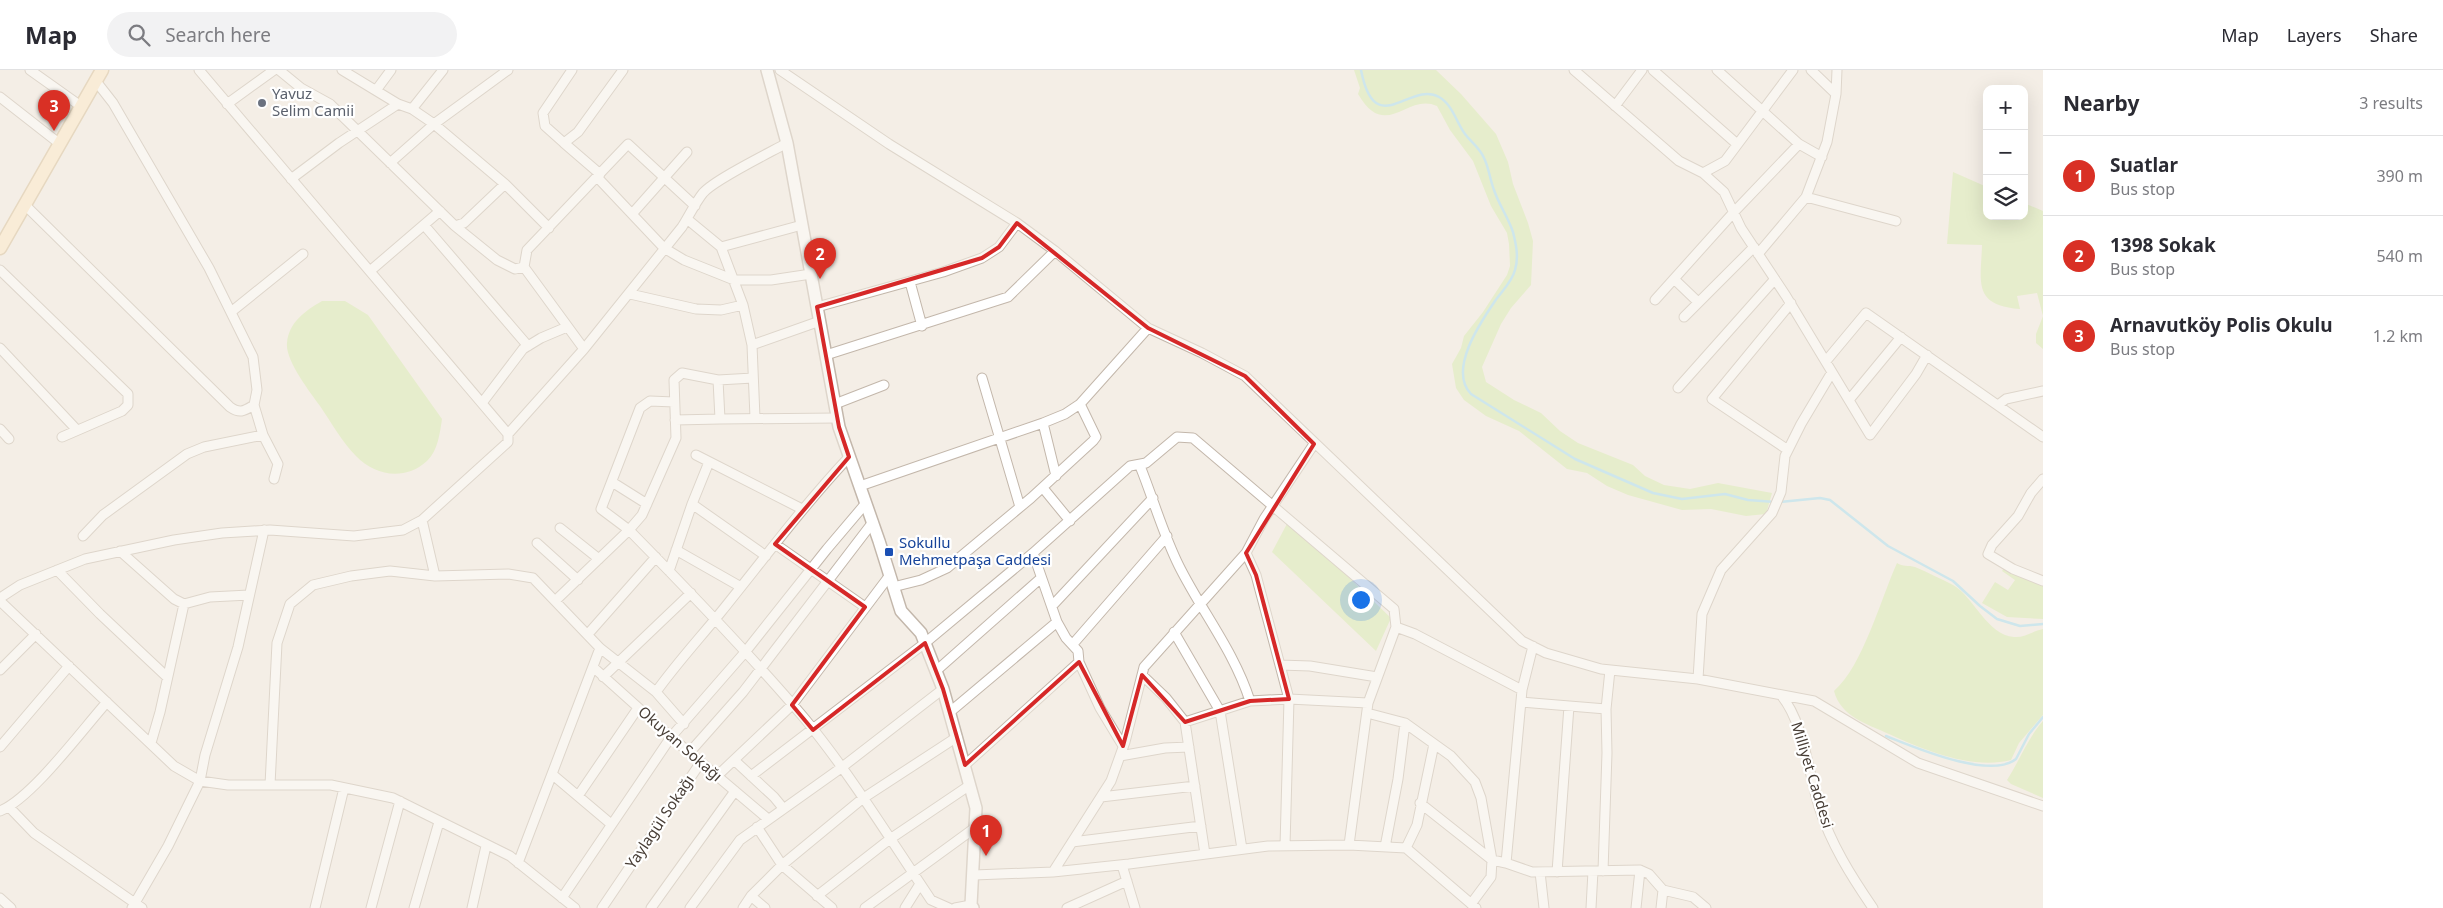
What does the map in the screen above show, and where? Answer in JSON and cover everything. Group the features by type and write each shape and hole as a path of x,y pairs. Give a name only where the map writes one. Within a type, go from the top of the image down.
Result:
{"main road":[{"path":"0,248 99,75"}],"street":[{"path":"32,70 82,107"},
{"path":"198,70 508,434 508,442 422,520 403,530 354,536 264,530 222,533 85,559 20,585 0,599 174,766 200,781 228,785 331,785 393,798 486,846 510,856 575,908"},
{"path":"227,104 274,70"},
{"path":"279,70 301,88 330,104 456,226 497,260 515,269 524,267"},
{"path":"342,70 398,104 412,109 434,124 505,184 549,228"},
{"path":"377,90 391,70"},
{"path":"412,109 443,70"},
{"path":"390,163 434,124 508,70"},
{"path":"572,70 543,113 545,126 599,175 664,248 684,260 734,280 772,280 811,274"},
{"path":"564,144 578,132 623,70"},
{"path":"767,70 786,143 837,418 901,611 920,633 943,689 976,808 972,907 955,908"},
{"path":"780,70 889,144 1017,223 1055,251 1148,328 1202,353 1245,376 1522,641 1546,653 1610,670 1698,679 1814,701 1918,763 2043,806"},
{"path":"1574,70 1679,161 1704,173 1724,192 1756,251 1791,303 1870,435 1916,374 1927,355"},
{"path":"1615,106 1642,70"},
{"path":"1653,70 1737,144"},
{"path":"1704,173 1725,161 1793,70"},
{"path":"1811,70 1836,94"},
{"path":"1684,317 1698,302 1756,251 1806,197 1827,142 1836,94 1836,70"},
{"path":"1721,71 1799,144 1822,157"},
{"path":"99,75 113,103 209,268 253,356 257,390 254,405 263,435 278,464 274,479"},
{"path":"0,96 60,144"},
{"path":"291,179 398,104"},
{"path":"508,434 630,294 687,219 704,192 786,143"},
{"path":"584,349 524,267 526,250 628,144 695,206"},
{"path":"1656,300 1734,212 1799,144"},
{"path":"632,214 687,152"},
{"path":"456,226 464,223 505,184"},
{"path":"1806,197 1896,221"},
{"path":"25,205 230,407 237,412 243,412 254,405"},
{"path":"370,271 440,211"},
{"path":"687,219 721,247 743,305 752,345 755,418"},
{"path":"817,307 910,282 982,258 999,246 1017,223"},
{"path":"424,225 528,346"},
{"path":"721,247 802,225"},
{"path":"826,355 922,326 1008,297 1055,251"},
{"path":"231,312 303,254"},
{"path":"0,270 128,394 129,401 122,411 62,436"},
{"path":"1674,279 1698,302"},
{"path":"1678,388 1775,279"},
{"path":"910,282 922,326"},
{"path":"630,294 696,309 721,310 743,305"},
{"path":"1788,450 1712,399 1791,303"},
{"path":"1826,361 1866,313 2043,437"},
{"path":"752,345 820,321"},
{"path":"482,403 523,349 567,327"},
{"path":"860,486 1043,424 1065,414 1080,404 1148,328"},
{"path":"1849,400 1900,337"},
{"path":"0,348 77,430"},
{"path":"1698,679 1702,614 1721,570 1772,513 1781,492 1784,456 1832,372"},
{"path":"555,600 578,580 642,515 676,438 674,380 682,373 718,380 753,378"},
{"path":"982,378 1020,507"},
{"path":"718,380 720,419"},
{"path":"834,404 884,385"},
{"path":"1998,405 2006,399 2043,391"},
{"path":"674,402 650,401 640,408 601,510 629,530 746,651 813,730 931,900 938,906 949,908"},
{"path":"717,776 792,705 865,607 892,581 921,580 947,568 1043,488 1096,437 1080,404"},
{"path":"675,420 837,418"},
{"path":"1043,424 1056,476"},
{"path":"0,430 9,439"},
{"path":"83,536 103,515 188,454 204,447 263,435"},
{"path":"751,776 925,643 1033,553 1130,466 1140,466 1178,437 1189,437 1273,505 1394,609 1396,627 1368,703 1349,845"},
{"path":"1053,872 1110,781 1123,746 1144,667 1200,602 1246,553 1273,505 1314,444"},
{"path":"696,455 802,509"},
{"path":"656,692 684,654 716,619 802,509 849,457"},
{"path":"670,571 692,504 709,462"},
{"path":"1140,466 1178,565 1218,631 1242,678 1250,701"},
{"path":"2043,479 2031,493 2018,516 1992,545 1988,554 2013,570 2043,581"},
{"path":"612,482 647,504"},
{"path":"1043,488 1070,521"},
{"path":"1052,606 1153,498"},
{"path":"692,504 766,556"},
{"path":"562,898 671,737 746,651 810,570 866,504"},
{"path":"422,520 435,576"},
{"path":"689,753 761,669 873,522"},
{"path":"560,528 599,559"},
{"path":"107,702 30,790 4,809 34,833 137,907 200,781 205,755 238,647 264,530"},
{"path":"1073,644 1167,536"},
{"path":"537,543 578,580"},
{"path":"775,544 865,607"},
{"path":"676,550 741,587"},
{"path":"120,551 174,599 184,604 210,597 249,595"},
{"path":"1033,553 1057,622 1066,638 1078,651 1079,662 1103,713 1123,746"},
{"path":"1246,553 1256,575 1289,699 1285,846"},
{"path":"588,634 656,558"},
{"path":"57,570 100,614 167,677"},
{"path":"270,785 277,643 290,604 313,585 351,576 390,571 435,576 508,574 533,578 600,648 656,692 684,724"},
{"path":"936,671 1041,578"},
{"path":"603,677 691,593"},
{"path":"151,743 184,604"},
{"path":"950,712 1057,622"},
{"path":"1396,627 1423,638 1522,690"},
{"path":"1174,632 1220,711 1242,850"},
{"path":"0,670 36,634"},
{"path":"1506,862 1522,690 1533,646"},
{"path":"518,863 600,648"},
{"path":"965,765 1079,662"},
{"path":"1280,665 1310,666 1377,677"},
{"path":"0,747 69,666"},
{"name":"Okuyan Sokağı","path":"593,667 689,753 768,819"},
{"path":"1603,871 1608,753 1606,709 1610,670"},
{"path":"1142,675 1166,698 1185,722 1205,854"},
{"path":"690,908 740,840 841,768 943,689"},
{"name":"Milliyet Caddesi","path":"1781,695 1796,720 1819,808 1836,849 1873,908"},
{"path":"1185,722 1250,701 1289,699 1368,703"},
{"path":"1521,702 1606,709"},
{"path":"1557,872 1569,706"},
{"path":"578,796 638,708"},
{"path":"974,875 1053,872 1285,846 1349,845 1406,848 1473,906 1491,877 1492,860 1481,798 1475,782 1451,756 1405,723 1367,713"},
{"path":"1385,847 1398,779 1405,723"},
{"path":"743,908 751,896 782,865 862,799 957,737"},
{"path":"1406,848 1417,825 1420,803 1434,744"},
{"path":"1120,756 1165,748 1189,747"},
{"path":"734,760 774,797 783,808"},
{"name":"Yaylagül Sokağı","path":"602,908 701,762"},
{"path":"553,775 611,824"},
{"path":"817,896 890,840 970,785"},
{"path":"1101,797 1194,786"},
{"path":"315,908 344,788"},
{"path":"651,908 735,791"},
{"path":"371,908 400,801"},
{"path":"1420,803 1492,860 1506,862 1532,872 1640,870 1650,874 1663,890 1693,897 1706,908"},
{"path":"414,908 439,822"},
{"path":"1072,842 1201,826"},
{"path":"757,827 782,865 832,908"},
{"path":"865,908 976,827"},
{"path":"472,908 486,846"},
{"path":"1122,865 1135,908"},
{"path":"1636,908 1640,870"},
{"path":"1591,908 1593,871"},
{"path":"1540,872 1544,908"},
{"path":"1067,908 1127,881"},
{"path":"906,908 920,884"},
{"path":"1661,908 1663,890"},
{"path":"751,896 765,908"}],"highlighted area":[{"path":"1017,223 1148,328 1245,376 1314,444 1246,553 1256,575 1289,699 1250,701 1185,722 1142,675 1123,746 1079,662 965,765 943,689 925,643 813,730 792,705 865,607 775,544 849,457 839,427 817,307 982,258 999,247"}],"green space":[{"path":"1354,70 1436,70 1461,94 1496,134 1508,162 1513,184 1533,241 1531,285 1511,308 1501,324 1482,367 1486,382 1514,400 1541,413 1560,431 1578,443 1633,465 1645,476 1664,485 1690,489 1718,483 1772,493 1766,514 1746,516 1711,509 1682,510 1628,495 1607,486 1587,473 1567,469 1519,431 1486,416 1464,400 1456,388 1452,364 1461,348 1464,336 1483,312 1507,275 1510,266 1507,233 1491,206 1473,161 1450,130 1437,106 1426,103 1397,113 1378,114 1368,108 1358,94 1360,88"},
{"path":"1953,172 1983,185 1983,220 2028,220 2028,205 2043,211 2043,316 2037,293 2017,296 2020,309 1994,303 1987,297 1981,280 1982,245 1947,244"},
{"path":"322,301 345,301 368,315 442,419 434,452 427,461 418,467 409,471 390,474 381,472 364,463 346,445 299,376 287,350 288,336 294,323"},
{"path":"2043,316 2043,349 2036,343 2036,334"},
{"path":"1289,520 1391,618 1376,651 1272,552"},
{"path":"1897,563 1915,567 1953,585 1968,598 1988,623 2004,635 2018,637 2043,629 2043,715 2019,743 2011,760 1980,762 1949,757 1933,752 1856,719 1837,700 1834,691 1854,665 1862,649"},
{"path":"2004,568 2043,584 2043,619 2007,617 1982,603 1995,582 2008,590 2015,580 2002,571"},
{"path":"2043,721 2043,798 2011,784 2007,780 2032,735"}],"waterway":[{"path":"1361,70 1367,91 1375,102 1384,106 1428,94 1439,97 1448,104 1465,134 1482,154 1496,195 1513,232 1517,255 1514,274 1482,321 1469,347 1465,360 1463,372 1465,384 1471,394 1575,459 1653,493 1682,499 1725,494 1748,500 1775,502"},
{"path":"1780,502 1820,498 1830,500 1888,546 1953,581 1997,619 2020,626 2043,624"},
{"path":"1886,736 1952,760 1989,766 2004,764 2016,759 2029,734 2043,717"}],"place":[{"name":"Yavuz Selim Camii","path":"262,103"},
{"name":"Arnavutköy Polis Okulu","path":"54,131"},
{"name":"1398 Sokak","path":"820,279"},
{"name":"Sokullu Mehmetpaşa Caddesi","path":"889,552"},
{"name":"Suatlar","path":"986,856"}]}
